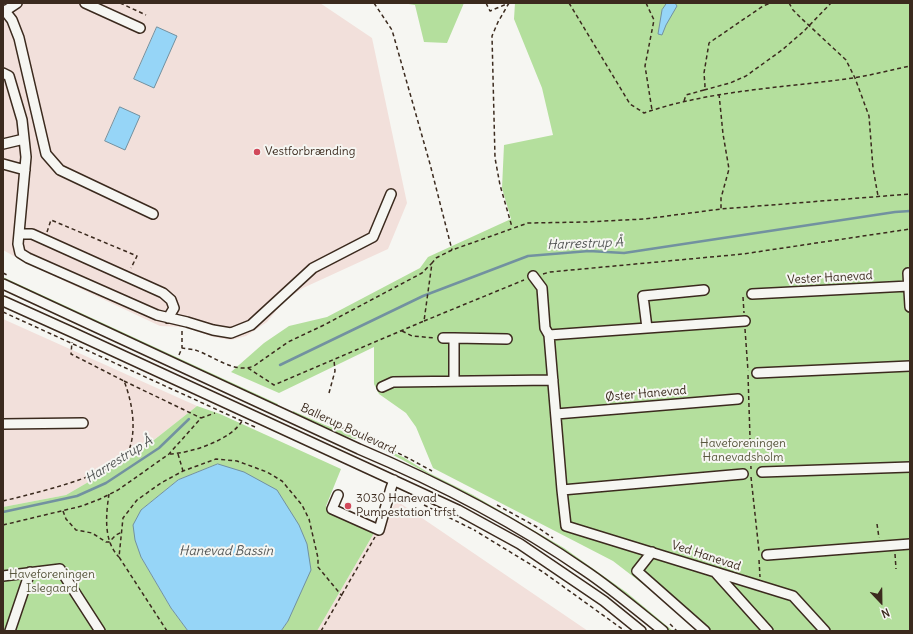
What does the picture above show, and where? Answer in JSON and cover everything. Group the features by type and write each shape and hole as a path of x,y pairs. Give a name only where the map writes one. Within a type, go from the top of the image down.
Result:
{"street":[{"path":"17,3 4,11 15,27 19,38 46,154 60,170 154,214"},
{"path":"85,3 140,28"},
{"path":"3,74 9,76 22,120 26,157 18,244 20,253 28,258 157,315 213,330 231,333 251,325 313,268 373,237 391,194"},
{"path":"3,144 24,139"},
{"path":"3,164 25,170"},
{"path":"20,234 32,234 163,293 171,300 174,308 168,318"},
{"path":"908,273 910,307"},
{"path":"533,276 542,288 545,328 550,335 562,490 743,474"},
{"name":"Ballerup Boulevard","path":"3,284 464,497 525,532 583,569 663,631"},
{"name":"Vester Hanevad","path":"748,294 909,286"},
{"path":"644,328 643,296 704,290"},
{"path":"3,301 458,510 520,544 604,601 641,631"},
{"path":"550,335 745,321"},
{"path":"442,338 507,339"},
{"path":"454,338 454,381"},
{"path":"757,373 910,366"},
{"path":"382,387 393,382 553,380"},
{"name":"Øster Hanevad","path":"556,414 738,399"},
{"path":"3,424 83,423"},
{"path":"762,472 910,467"},
{"path":"338,495 332,509 379,530 394,480"},
{"name":"Ved Hanevad","path":"562,490 566,526 793,596 825,631"},
{"path":"767,554 910,544"},
{"path":"652,552 637,571 705,631"},
{"path":"3,576 60,569 93,627 100,631"},
{"path":"714,571 768,631"},
{"path":"10,631 30,572"}],"path":[{"path":"120,3 146,15"},
{"path":"374,3 392,30 430,164 452,250"},
{"path":"486,3 490,11 509,3"},
{"path":"509,3 492,36 495,158 500,185 512,228"},
{"path":"570,3 630,104 644,113 684,101 719,94 855,78 910,66"},
{"path":"646,3 654,20 645,66 652,110"},
{"path":"704,90 704,73 709,43 763,6 771,3"},
{"path":"789,3 793,10 846,60 855,78 869,116 873,168 878,196"},
{"path":"684,101 686,95 730,83 746,76 782,50 809,26 831,3"},
{"path":"719,94 723,134 729,170 721,198 721,209"},
{"path":"182,348 194,350 237,368 248,368 254,366 288,342 324,325 422,273 436,258 452,250 528,223 644,219 721,209 910,194"},
{"path":"44,239 52,220 137,256 128,277"},
{"path":"248,368 274,385 533,276 550,272 743,254 910,229"},
{"path":"424,321 432,263"},
{"path":"748,294 745,321 751,473 761,586"},
{"path":"3,312 256,428"},
{"path":"179,356 182,348 182,321"},
{"path":"401,331 412,336 442,338"},
{"path":"74,333 71,343 71,354 201,418"},
{"path":"329,393 335,371 333,359"},
{"path":"3,501 50,490 94,474 121,461 129,451 133,426 130,396 124,381"},
{"path":"169,454 178,454 227,436 235,430 247,412"},
{"path":"3,525 82,506 109,494 169,454 201,418 215,413"},
{"path":"178,454 183,471"},
{"path":"119,557 125,514 137,500 183,471 216,459 237,461 267,472 282,481 302,504 309,519 318,558 318,567 342,596"},
{"path":"109,494 107,508 109,542 113,551 119,557 167,631"},
{"path":"424,505 478,532 543,572 625,631"},
{"path":"63,511 66,519 76,530 92,533 106,542 109,542"},
{"path":"878,524 880,546"},
{"path":"321,631 379,530"},
{"path":"109,542 116,535 122,532"},
{"path":"894,545 896,568"}],"shaded area":[{"path":"3,3 320,3 372,38 407,203 388,249 303,288 285,300 267,322 246,336 231,340 213,337 185,327 160,326 26,263 3,250"},
{"path":"3,319 197,406 135,455 66,495 3,507"},
{"path":"397,501 588,631 317,631 374,533"}],"green space":[{"path":"402,3 464,3 447,43 424,42 415,5"},
{"name":"Haveforeningen Hanevadsholm","path":"515,3 910,3 910,631 698,631 678,611 613,561 433,468 416,427 406,413 379,394 374,384 374,347 279,393 231,372 264,343 289,326 327,317 420,268 428,257 511,219 502,188 504,145 553,135 542,88 514,19"},
{"path":"3,277 278,404 277,406"},
{"name":"Haveforeningen Islegaard","path":"197,406 220,414 341,469 326,506 328,513 374,533 317,631 281,631 288,621 218,464 178,480 141,510 141,557 171,608 188,631 3,631 3,507 66,495 135,455"},
{"path":"293,411 325,425 359,437 355,439 338,434 293,413"},
{"path":"369,442 403,457 429,473 473,495 564,548 626,592 673,631 669,631 635,603 547,540 494,509"}],"water":[{"path":"667,3 675,3 677,6 662,35 658,34 662,10"},
{"path":"157,27 177,36 154,88 134,79"},
{"path":"120,107 140,116 125,150 105,141"},
{"name":"Hanevad Bassin","path":"218,464 244,472 277,490 299,525 307,544 311,570 288,621 281,631 188,631 171,608 141,557 135,540 133,525 141,510 178,480"}],"waterway":[{"name":"Harrestrup Å","path":"280,365 423,296 528,256 589,251 624,253 910,211"},
{"name":"Harrestrup Å","path":"3,512 77,496 106,483 159,448 189,419"}],"place":[{"name":"Vestforbrænding","path":"257,152"},
{"name":"3030 Hanevad Pumpestation trfst.","path":"348,506"}]}
